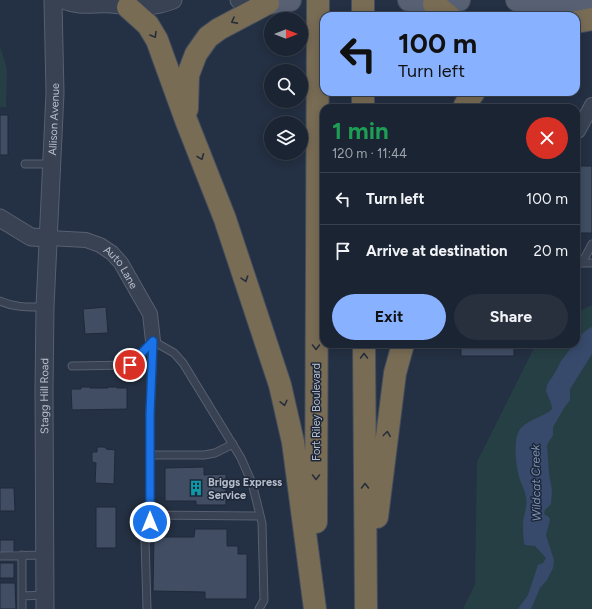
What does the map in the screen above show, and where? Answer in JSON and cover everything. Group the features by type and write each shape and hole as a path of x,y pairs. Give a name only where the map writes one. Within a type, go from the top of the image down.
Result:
{"highway":[{"name":"Fort Riley Boulevard","path":"315,609 318,0"},
{"path":"363,0 363,12"},
{"path":"186,120 188,75 196,54 208,37 219,29 268,3"},
{"path":"128,7 148,25 157,40 186,120 225,219 280,385 293,442 315,609"},
{"path":"580,21 592,19"},
{"path":"364,348 366,603"},
{"path":"366,603 395,373 402,348"}],"main road":[{"path":"268,3 290,0"},
{"path":"409,0 441,10 459,0"},
{"path":"517,0 542,8 554,10 567,11 592,8"}],"street":[{"name":"Allison Avenue","path":"49,238 55,93 53,0"},
{"path":"64,0 73,4 111,4 128,7 154,6 173,0"},
{"path":"239,0 259,4 268,3"},
{"path":"580,126 592,105"},
{"path":"0,218 31,237 49,238"},
{"name":"Stagg Hill Road","path":"44,602 45,307 49,238"},
{"name":"Auto Lane","path":"49,238 86,240 100,245 112,253 121,263 150,314 153,341"}],"lane":[{"path":"25,164 52,164"},
{"path":"580,262 592,244"},
{"path":"580,263 592,263"},
{"path":"0,301 9,305 22,307 45,307"},
{"path":"72,366 130,365 153,341"},
{"path":"153,341 174,353 183,363 233,444 252,483 262,523 264,600 259,609"},
{"path":"147,609 145,539 150,522 150,414 153,341"},
{"path":"150,455 204,455 215,453 233,444"},
{"path":"150,515 260,516"},
{"path":"22,555 22,609"},
{"path":"0,556 44,555"},
{"path":"22,596 44,602"}],"green space":[{"path":"0,46 7,69 6,107 0,107"},
{"path":"592,305 592,609 463,609 475,584 477,462 534,348 580,348 580,311"}],"water":[{"name":"Wildcat Creek","path":"592,327 592,354 570,389 570,400 553,427 553,435 547,445 549,474 552,490 551,504 545,510 544,514 549,517 550,520 546,535 554,560 553,568 547,580 540,588 531,609 518,609 528,595 538,565 543,563 546,558 535,546 525,545 524,543 523,522 526,500 517,469 517,435 526,424 552,409 546,391 547,385 561,361 571,348 580,348 580,336"}],"building":[{"path":"0,115 8,115 8,155 0,155"},
{"path":"580,166 592,166 592,233 580,233"},
{"path":"106,307 108,333 85,334 83,309"},
{"path":"461,348 514,348 514,356 461,356"},
{"path":"81,387 127,388 127,409 72,410 71,389 81,389"},
{"path":"97,447 106,447 106,449 115,450 114,484 95,483 96,463 92,462 92,452 97,452"},
{"name":"Briggs Express Service","path":"204,467 204,475 226,474 226,505 196,505 196,501 165,501 165,468"},
{"path":"0,488 14,488 15,511 0,511"},
{"path":"96,507 116,507 116,548 96,548"},
{"path":"195,529 227,529 227,546 238,546 238,554 247,554 247,599 205,599 205,592 153,591 154,537 194,537"},
{"path":"0,540 14,540 14,553 0,553"},
{"path":"0,563 14,563 14,578 0,578"},
{"path":"0,583 15,583 16,609 0,609"}],"place":[{"name":"Briggs Express Service","path":"196,488"}],"route":[{"path":"130,365 153,341 150,414 150,522"}]}
